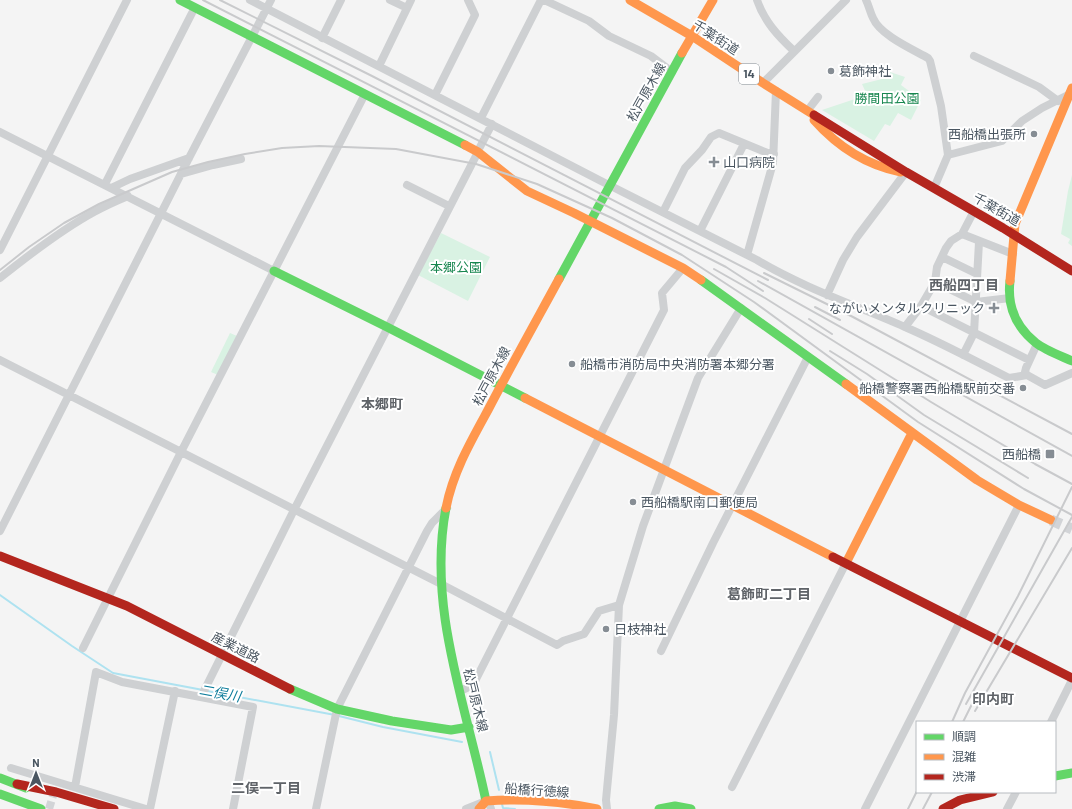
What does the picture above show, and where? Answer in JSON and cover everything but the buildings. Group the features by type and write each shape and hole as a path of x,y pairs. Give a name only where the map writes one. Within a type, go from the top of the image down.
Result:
{"main road":[{"path":"180,0 365,94 479,149 527,191 683,268 741,308 977,480 1019,505 1051,520"},
{"name":"千葉街道","path":"630,0 692,36 776,91 808,108 906,172 1014,234 1072,271"},
{"name":"松戸原木線","path":"489,805 460,691 446,628 441,584 442,546 447,508 456,475 468,448 500,386 713,0"},
{"path":"1071,91 1016,222 1009,288 1013,314 1017,322 1037,344 1072,361"},
{"name":"千葉街道","path":"808,108 818,125 833,139 863,161 889,170 906,172"},
{"path":"274,271 387,327 1072,679"},
{"path":"846,563 912,433"},
{"name":"産業道路","path":"0,556 108,598 154,619 303,695 337,709 386,720 451,730 469,727"},
{"path":"1056,776 1072,773"},
{"path":"0,778 86,809"},
{"path":"17,784 56,792 114,809"},
{"path":"943,809 960,800 988,793"},
{"path":"0,794 41,809"},
{"name":"船橋行徳線","path":"479,809 502,800 535,800 597,809"},
{"path":"659,809 674,805 691,809"}],"street":[{"path":"0,250 127,0"},
{"path":"250,0 776,271 827,295 905,327 1009,378 1026,375 1044,385 1072,373"},
{"path":"0,531 162,214 189,158 271,0"},
{"path":"322,38 341,0"},
{"path":"390,0 407,8"},
{"path":"379,66 411,0"},
{"path":"435,94 475,15 468,0"},
{"path":"481,118 542,0 589,21 609,36 651,56 672,72"},
{"path":"757,0 767,21 779,37 794,51"},
{"path":"763,83 846,0"},
{"path":"866,0 873,19 880,27 897,41 930,60 941,106 948,155 934,188"},
{"path":"108,186 192,13"},
{"path":"974,56 1039,87 1058,101"},
{"path":"747,255 773,163 776,91"},
{"path":"948,155 1002,141 1022,121 1042,108 1058,101 1071,91"},
{"path":"83,648 181,452 365,94"},
{"path":"808,108 818,97"},
{"path":"201,697 221,654 294,510 492,124"},
{"path":"0,132 274,271"},
{"path":"663,212 685,168 702,150 711,137 719,133 770,154 774,154"},
{"path":"700,231 744,144"},
{"path":"108,186 189,158"},
{"path":"181,174 241,159"},
{"path":"827,295 843,260 857,237 906,172"},
{"path":"407,185 446,205"},
{"path":"0,278 22,260 66,229 94,212 128,196"},
{"path":"905,327 921,306 935,282 937,267 951,241 962,234 974,211"},
{"path":"962,234 979,242 1013,254"},
{"path":"963,355 974,333 979,242"},
{"path":"942,257 977,274"},
{"path":"460,691 473,685 664,310 662,294 683,268"},
{"path":"935,282 976,302 1010,298"},
{"path":"921,306 1029,360"},
{"path":"607,809 606,800 614,715 619,605 643,526 698,378 741,308"},
{"path":"1026,375 1025,370 1037,344"},
{"path":"661,651 732,505 808,357"},
{"path":"0,360 441,584 557,645 563,641 584,634 599,612 619,605"},
{"path":"865,809 1019,505"},
{"path":"316,809 337,709 432,523 447,508"},
{"path":"732,787 846,563"},
{"path":"76,787 96,672 122,682 253,707 233,809"},
{"path":"1051,721 1072,679"},
{"path":"150,809 175,691"},
{"path":"11,768 146,809"},
{"path":"1007,809 1015,793"},
{"path":"466,809 489,805"}],"green space":[{"name":"勝間田公園","path":"890,72 905,77 901,85 921,100 911,120 898,113 890,126 885,124 874,141 822,110 867,95 862,84 890,77"},
{"path":"1072,175 1072,246 1068,243 1070,239 1061,234"},
{"name":"本郷公園","path":"441,233 490,257 468,301 418,275"},
{"path":"230,333 237,336 218,375 211,372"}],"waterway":[{"name":"二俣川","path":"0,595 113,673 203,690"},
{"name":"二俣川","path":"207,691 335,715"},
{"name":"二俣川","path":"339,716 383,727 462,742"},
{"name":"二俣川","path":"490,752 499,790"},
{"name":"二俣川","path":"502,804 503,808 515,809"}],"tunnel":[{"path":"1051,520 1072,529"},
{"path":"49,809 55,789"}],"railway":[{"path":"203,0 726,267 763,291"},
{"path":"220,0 372,76 768,280"},
{"path":"0,270 29,247 64,223 99,204 172,172 208,162 282,148 319,146 396,149 476,164 537,184 612,218 682,255 754,302 918,422 1024,489 1072,515"},
{"path":"714,269 765,298 931,402 1035,464 1072,484"},
{"path":"764,273 853,317 1072,434"},
{"path":"758,281 1072,456"},
{"path":"815,307 840,320"},
{"path":"809,319 832,334"},
{"path":"830,351 867,374 924,415 1028,478"},
{"path":"952,721 965,693 1018,596 1072,487"},
{"path":"966,704 1072,517"},
{"path":"975,711 1072,548"},
{"path":"964,721 974,700"},
{"path":"908,809 916,793"},
{"path":"923,809 931,793"}],"traffic: fast":[{"path":"180,0 465,145"},
{"path":"559,279 682,53"},
{"path":"274,271 525,398"},
{"path":"701,280 846,384"},
{"path":"1010,281 1010,299 1014,315 1023,330 1040,346 1072,361"},
{"path":"446,508 441,545 441,582 445,619 451,656 486,801"},
{"path":"290,689 337,709 392,721 451,730 469,727"},
{"path":"1056,776 1072,773"},
{"path":"0,778 26,788"},
{"path":"0,794 41,809"},
{"path":"659,809 675,806 691,809"}],"traffic: slow":[{"path":"630,0 692,36 814,115"},
{"path":"682,53 713,0"},
{"path":"1010,281 1015,224 1072,88"},
{"path":"814,120 833,139 853,154 876,165 901,172"},
{"path":"465,145 478,152 527,191 683,268 701,280"},
{"path":"446,508 453,482 469,445 559,279"},
{"path":"846,384 977,480 1019,505 1051,520"},
{"path":"525,398 833,557"},
{"path":"846,563 912,433"},
{"path":"479,809 486,801 514,800 556,802 597,809"}],"traffic: jam":[{"path":"814,115 1072,271"},
{"path":"0,556 127,606 290,689"},
{"path":"833,557 1072,678"},
{"path":"17,784 56,792 114,809"},
{"path":"943,809 960,800 989,793"}],"place":[{"name":"葛飾神社","path":"831,71"},
{"name":"西船橋出張所","path":"1034,134"},
{"name":"山口病院","path":"714,162"},
{"name":"ながいメンタルクリニック","path":"994,308"},
{"name":"船橋市消防局中央消防署本郷分署","path":"572,364"},
{"name":"船橋警察署西船橋駅前交番","path":"1023,388"},
{"name":"西船橋","path":"1050,454"},
{"name":"西船橋駅南口郵便局","path":"633,502"},
{"name":"日枝神社","path":"606,629"}],"district":[{"name":"西船四丁目","path":"964,285"},
{"name":"本郷町","path":"382,404"},
{"name":"葛飾町二丁目","path":"769,594"},
{"name":"印内町","path":"993,699"},
{"name":"二俣一丁目","path":"266,788"}]}
